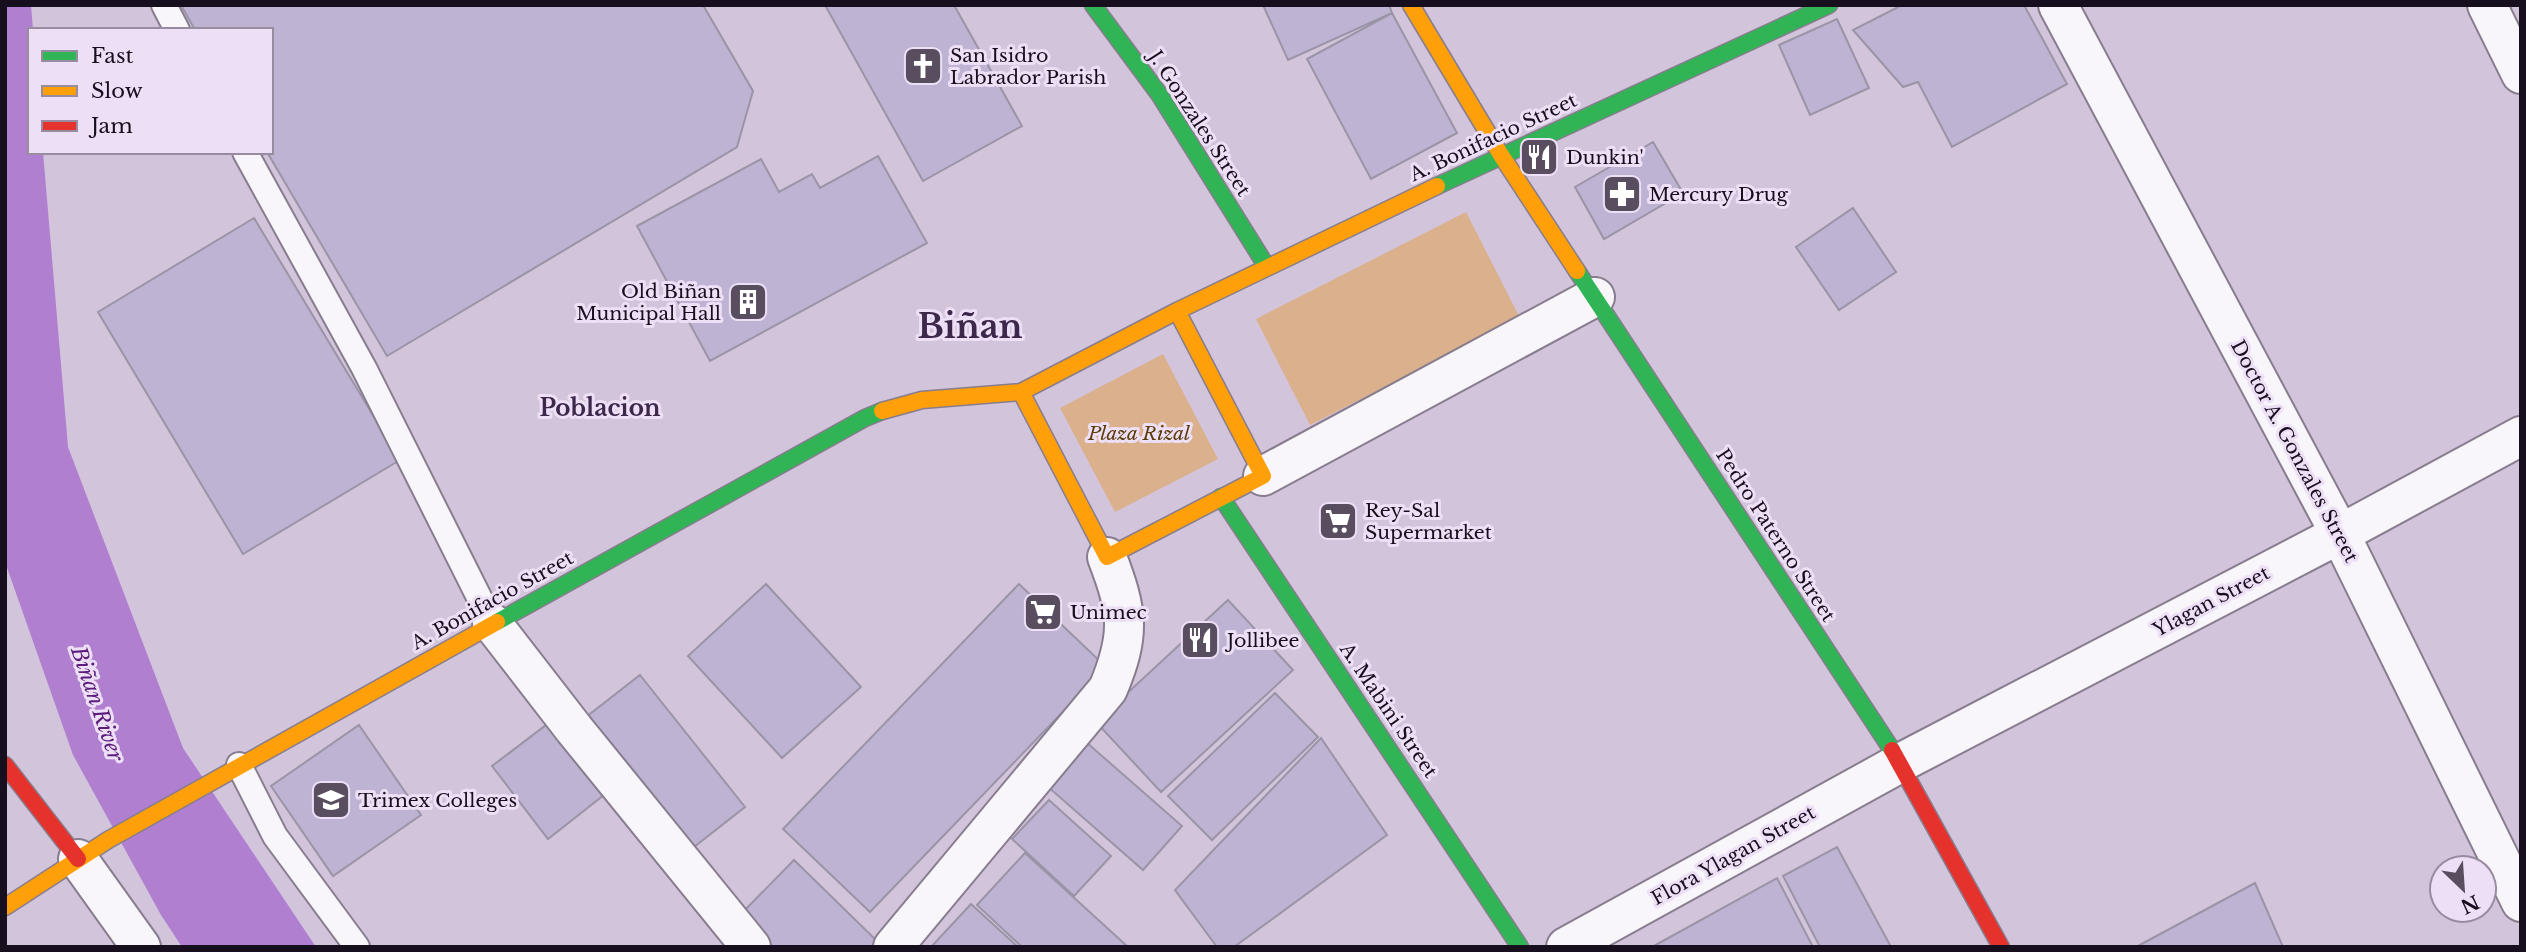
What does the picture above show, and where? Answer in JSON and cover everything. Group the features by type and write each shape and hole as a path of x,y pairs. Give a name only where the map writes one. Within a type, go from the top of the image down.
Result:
{"main road":[{"name":"J. Gonzales Street","path":"1093,5 1159,94 1267,267"},
{"name":"Pedro Paterno Street","path":"1411,5 1501,155 1900,763 2001,947"},
{"name":"A. Bonifacio Street","path":"5,907 93,850 231,770 865,418 922,400 1021,392 1267,267 1501,155 1829,5"},
{"path":"1021,392 1107,557 1263,476 1177,311"},
{"name":"A. Mabini Street","path":"1222,497 1520,947"},
{"path":"5,765 93,850"}],"street":[{"name":"Doctor A. Gonzales Street","path":"2058,5 2340,534 2521,902"},
{"path":"2487,5 2521,74"},
{"path":"1263,476 1595,297"},
{"name":"Ylagan Street","path":"1900,763 2340,534 2521,436"},
{"path":"893,947 1108,689 1121,658 1125,624 1120,591 1107,557"},
{"path":"492,624 751,947"},
{"name":"Flora Ylagan Street","path":"1566,947 1900,763"},
{"path":"93,850 141,947"}],"lane":[{"path":"164,5 176,28"},
{"path":"246,154 364,368 492,624"},
{"path":"231,770 275,836 357,947"}],"green space":[{"path":"1466,212 1520,318 1310,425 1256,319"},
{"name":"Plaza Rizal","path":"1163,354 1218,459 1115,512 1060,408"}],"water":[{"name":"Biñan River","path":"5,5 31,5 33,28 28,28 28,154 43,154 68,447 183,748 316,947 182,947 161,915 73,755 5,562"}],"building":[{"path":"181,5 703,5 753,91 737,147 387,356 268,154 273,154 273,28 194,28"},
{"name":"San Isidro Labrador Parish","path":"825,5 954,5 1022,126 923,181"},
{"path":"1263,5 1389,5 1392,13 1288,60"},
{"path":"1902,5 2024,5 2067,84 1952,147 1918,82 1903,87 1853,30"},
{"path":"1392,13 1457,133 1371,179 1307,59"},
{"path":"1837,19 1869,88 1810,115 1779,45"},
{"path":"1653,142 1683,193 1604,239 1575,187"},
{"name":"Old Biñan Municipal Hall","path":"878,156 927,243 710,361 637,226 761,159 779,192 812,174 820,188"},
{"path":"1853,208 1896,272 1839,310 1796,247"},
{"path":"254,218 400,460 243,554 98,312"},
{"path":"766,584 861,687 782,758 688,656"},
{"path":"1019,584 1106,667 870,912 783,829"},
{"path":"1228,600 1293,670 1161,792 1096,722"},
{"path":"640,675 745,807 685,854 581,721"},
{"path":"1275,693 1318,737 1212,840 1168,796"},
{"path":"558,716 614,787 548,839 492,766"},
{"path":"359,725 421,815 333,876 271,786"},
{"path":"1321,738 1387,835 1234,947 1217,947 1175,890"},
{"path":"1086,742 1182,826 1143,870 1047,786"},
{"path":"1049,800 1111,856 1074,896 1012,839"},
{"path":"1837,847 1890,945 1888,947 1820,947 1783,876"},
{"path":"1025,853 1128,947 1022,947 977,905"},
{"path":"794,860 879,943 875,947 766,947 737,918"},
{"path":"1777,878 1813,947 1652,947"},
{"path":"2255,883 2283,947 2136,947"},
{"path":"971,904 1018,947 931,947"}],"traffic: fast":[{"path":"1093,5 1159,94 1267,267"},
{"path":"1437,186 1829,5"},
{"path":"1577,271 1892,750"},
{"path":"497,622 882,411"},
{"path":"1221,497 1520,947"}],"traffic: slow":[{"path":"1411,5 1501,155 1577,271"},
{"path":"882,411 922,400 1021,392 1177,311 1437,186"},
{"path":"1021,392 1107,557 1263,476 1177,311"},
{"path":"5,907 108,840 497,622"}],"traffic: jam":[{"path":"1892,750 2001,947"},
{"path":"5,765 78,859"}],"place":[{"name":"San Isidro Labrador Parish","path":"923,66"},
{"name":"Dunkin'","path":"1539,157"},
{"name":"Mercury Drug","path":"1622,194"},
{"name":"Old Biñan Municipal Hall","path":"748,302"},
{"name":"Rey-Sal Supermarket","path":"1338,521"},
{"name":"Unimec","path":"1043,612"},
{"name":"Jollibee","path":"1200,640"},
{"name":"Trimex Colleges","path":"331,800"}],"district":[{"name":"Biñan","path":"970,326"},
{"name":"Poblacion","path":"600,408"}]}
